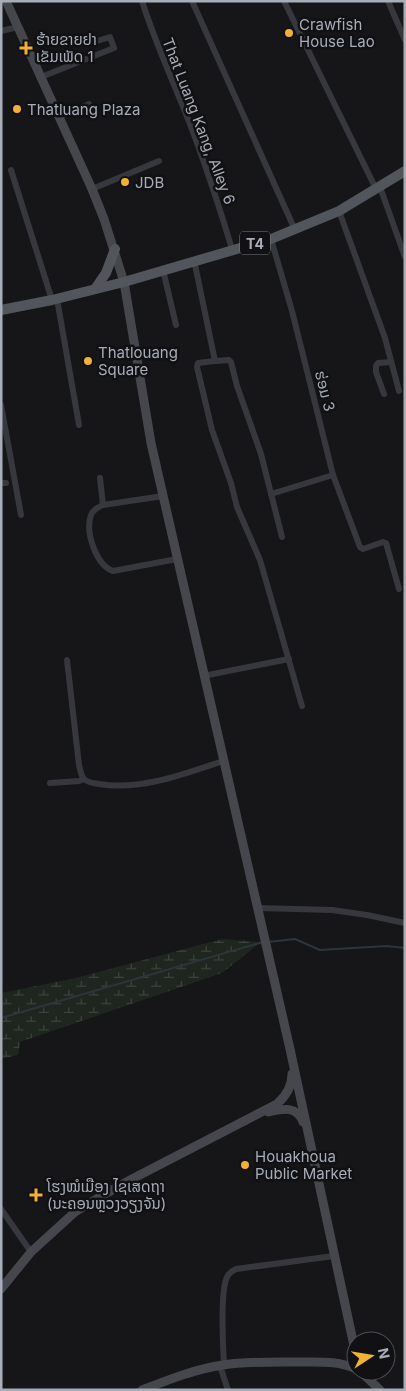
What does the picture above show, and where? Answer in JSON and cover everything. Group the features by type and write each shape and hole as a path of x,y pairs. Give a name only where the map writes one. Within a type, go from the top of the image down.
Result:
{"main road":[{"path":"9,2 18,27 92,189 124,282 151,443 290,1049 350,1331"},
{"name":"T4","path":"1,310 124,282 271,239 339,211 405,171"},
{"path":"95,289 106,273 114,249"},
{"path":"1,1289 31,1252 75,1212 103,1194 260,1114 280,1101 290,1088 292,1077 290,1049"},
{"path":"260,1114 284,1109 294,1110 302,1118 308,1136"},
{"path":"142,1390 177,1377 222,1365 260,1362 332,1362 342,1361 346,1358"},
{"path":"332,1362 346,1364"},
{"path":"372,1382 380,1390"}],"street":[{"name":"That Luang Kang, Alley 6","path":"142,1 151,31 196,139 232,249"},
{"path":"202,1 194,4 295,230"},
{"path":"284,1 378,188 405,257"},
{"path":"388,1 405,40"},
{"path":"1,31 18,27"},
{"path":"41,77 114,48 110,37 97,41"},
{"path":"59,117 89,104"},
{"path":"92,189 159,161"},
{"path":"11,170 55,299 79,425"},
{"path":"339,211 385,338 399,391"},
{"name":"ຮ່ອມ 3","path":"271,239 292,311 333,475 360,547 363,549 383,542 386,543 399,589"},
{"path":"194,260 215,362"},
{"path":"163,270 176,325"},
{"path":"282,537 261,454 237,386 231,362 228,360 198,363 196,367 212,430 231,483 237,507 260,560 302,706"},
{"path":"384,394 376,372 376,366 378,363 391,362"},
{"path":"1,405 21,515"},
{"path":"271,494 333,475"},
{"path":"100,478 103,505"},
{"path":"163,496 103,505 91,514 89,526 93,546 107,567 113,571 177,559"},
{"path":"204,676 289,659"},
{"path":"67,660 79,765 84,779 90,782 113,786 136,784 181,774 223,761"},
{"path":"50,783 84,779"},
{"path":"258,908 332,910 405,922"},
{"path":"1,1209 31,1252"},
{"path":"228,1390 222,1365 223,1319 228,1275 236,1269 334,1256"}],"green space":[{"path":"222,939 261,942 222,973 20,1042 18,1055 1,1059 1,993 76,978"}],"waterway":[{"path":"268,942 295,939 320,950 387,946 405,948"},
{"path":"1,1018 263,942"}],"place":[{"name":"Crawfish House Lao","path":"289,33"},
{"name":"ຮ້າຍຂາຍຢາ ເຂັມເພັດ 1","path":"26,48"},
{"name":"Thatluang Plaza","path":"17,109"},
{"name":"JDB","path":"125,182"},
{"name":"Thatlouang Square","path":"88,361"},
{"name":"Houakhoua Public Market","path":"245,1165"},
{"name":"ໂຮງໝໍເມືອງ ໄຊເສດຖາ (ນະຄອນຫຼວງວຽງຈັນ)","path":"36,1195"}]}
